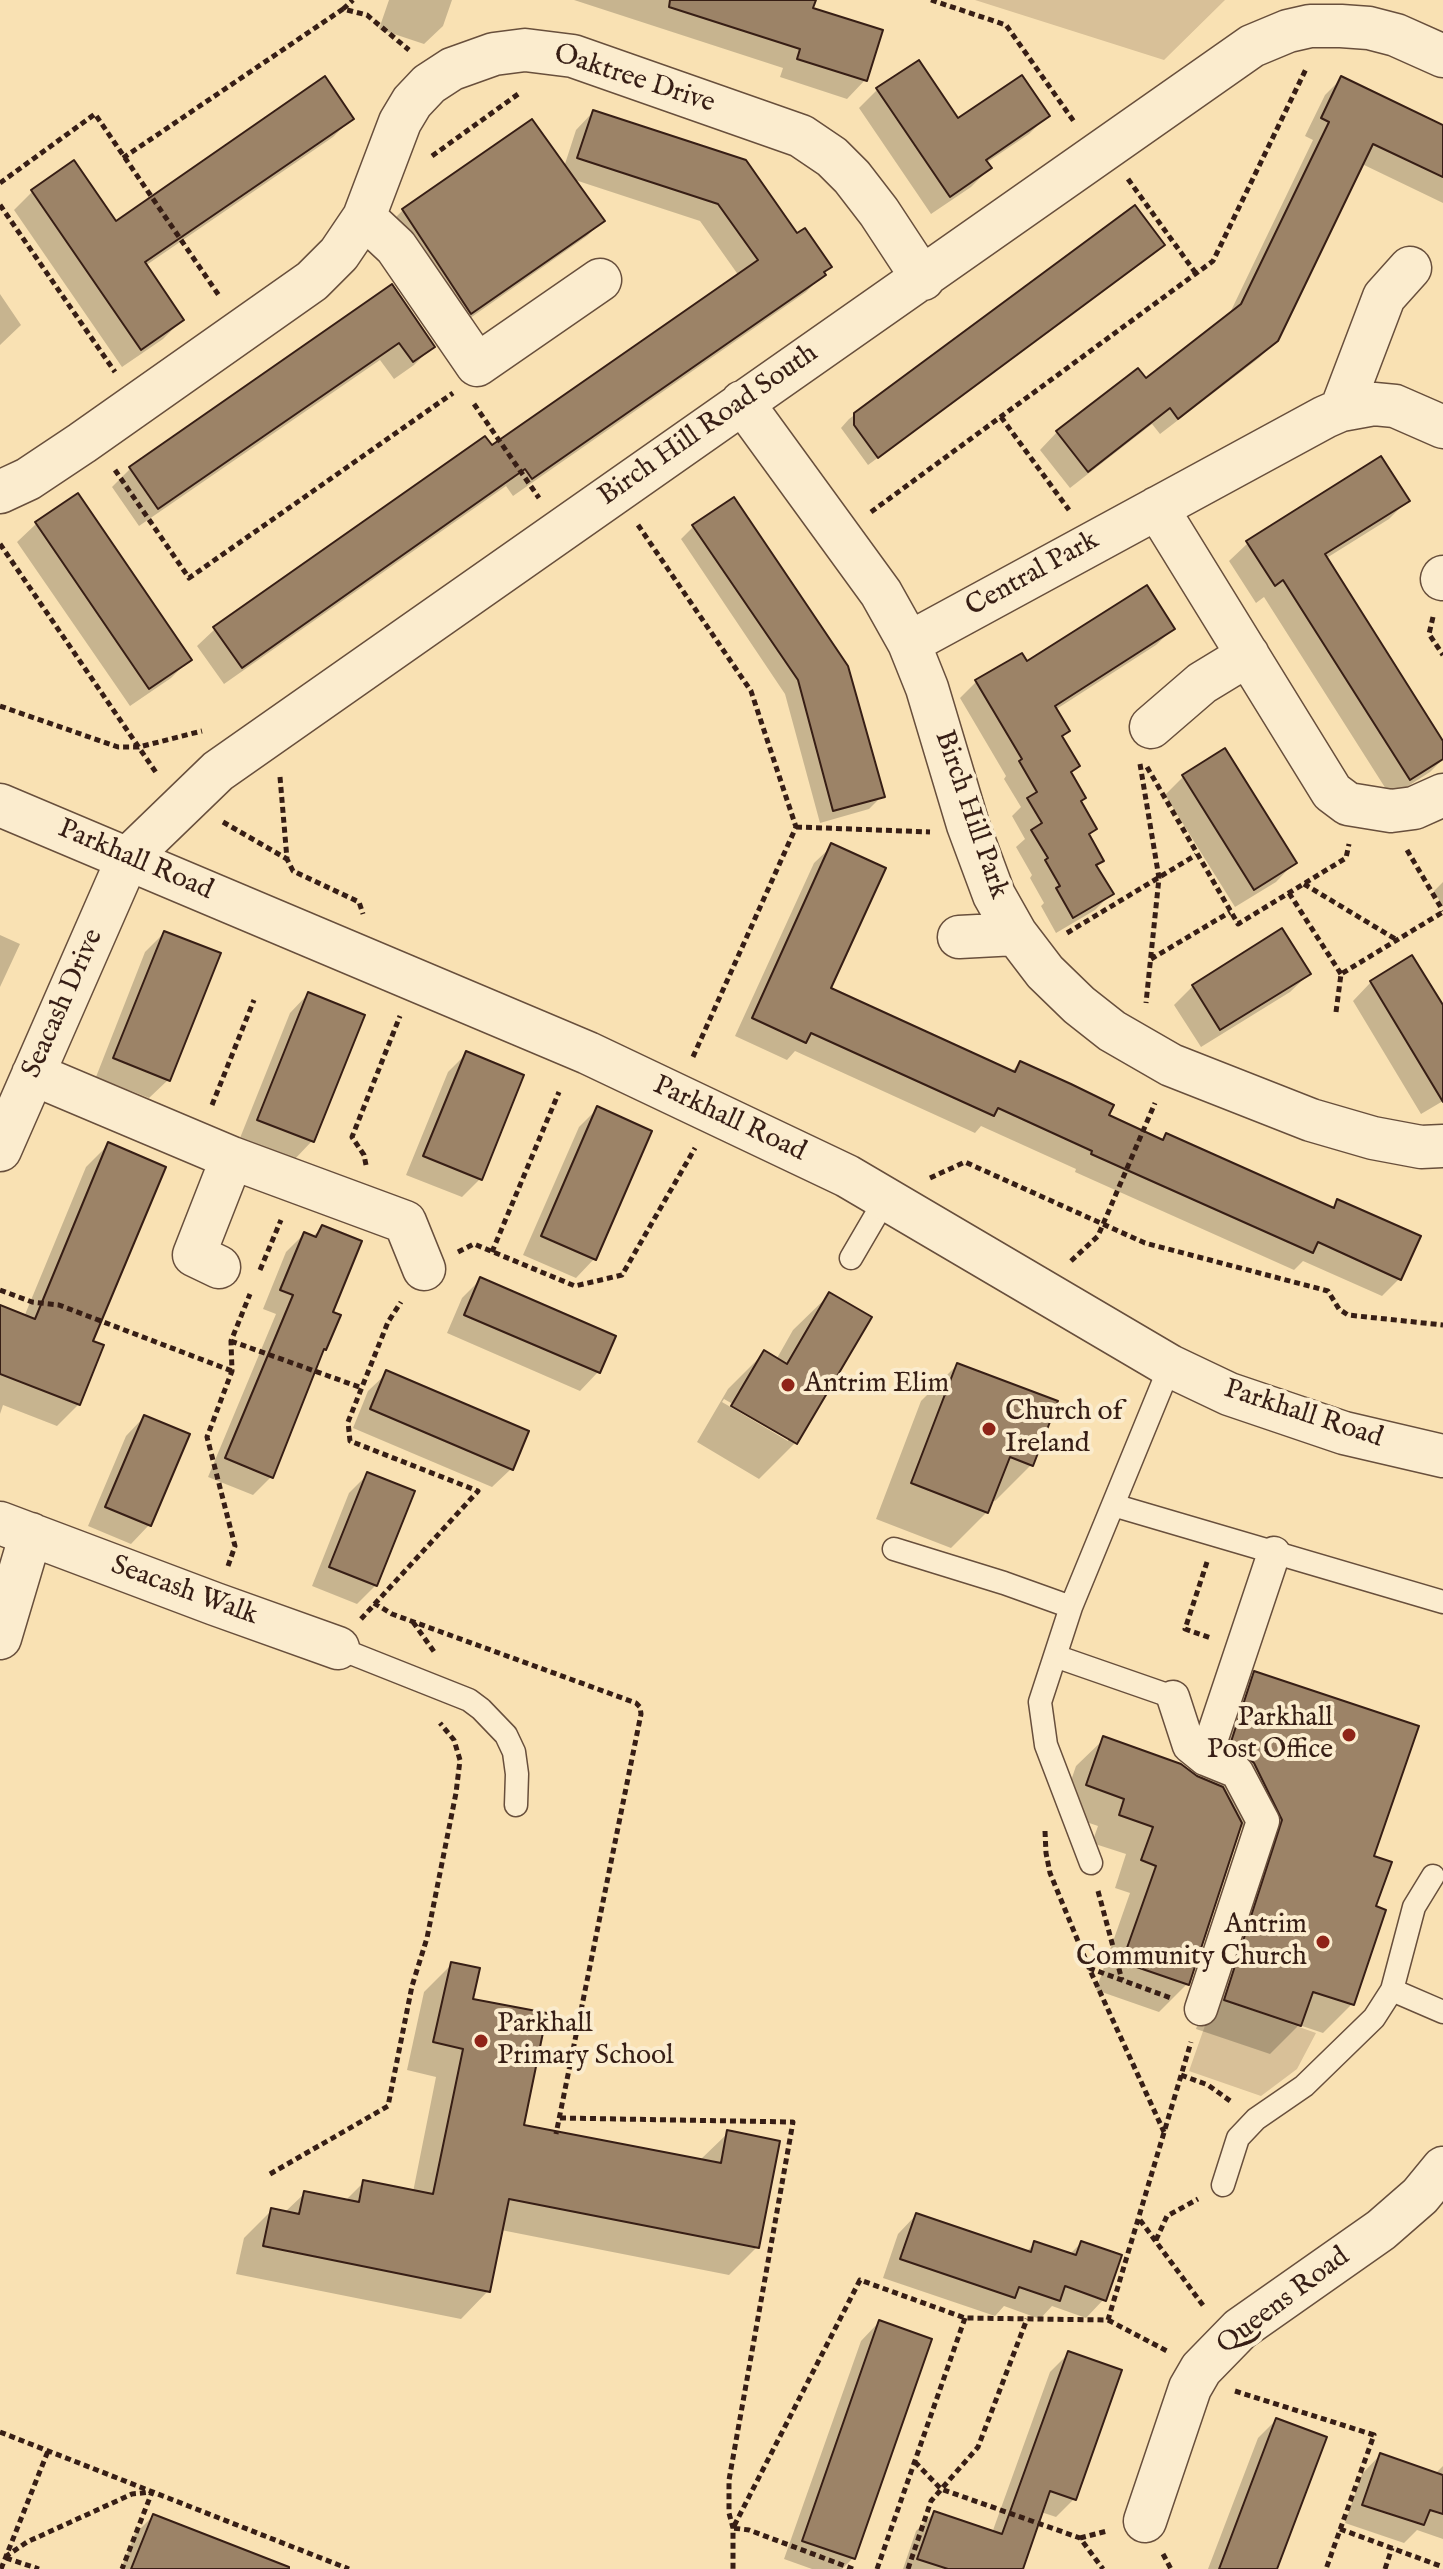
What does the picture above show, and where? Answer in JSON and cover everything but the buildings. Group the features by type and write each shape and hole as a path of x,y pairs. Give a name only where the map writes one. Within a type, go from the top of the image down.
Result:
{"street":[{"name":"Birch Hill Road South","path":"128,858 218,771 615,491 923,279 1252,46 1279,34 1310,26"},
{"path":"1310,26 1369,28 1396,35 1443,56"},
{"name":"Oaktree Drive","path":"0,492 28,479 92,436 312,281 348,243 364,217 405,111 420,93 441,76 473,61 509,51 541,50 573,56 812,142 832,157 863,190 923,279"},
{"path":"364,217 396,247 469,376 600,280"},
{"path":"1341,410 1384,297 1410,268"},
{"name":"Birch Hill Park","path":"742,402 881,593 909,643 927,688 968,825 994,895 1045,972 1112,1031 1153,1055 1311,1120 1373,1138 1421,1147 1443,1146"},
{"name":"Central Park","path":"909,643 1341,410 1374,404 1395,406 1443,427"},
{"path":"1157,508 1332,792 1348,804 1391,811 1414,808 1443,795"},
{"path":"1144,738 1202,683 1248,655"},
{"name":"Parkhall Road","path":"0,805 588,1053 847,1176 1170,1366 1229,1394 1344,1433 1443,1456"},
{"name":"Seacash Drive","path":"0,1150 128,858"},
{"path":"959,937 1024,944"},
{"path":"33,1074 214,1151 405,1222 424,1269"},
{"path":"214,1151 194,1255 219,1267"},
{"path":"0,1638 16,1528"},
{"name":"Seacash Walk","path":"16,1528 338,1648"},
{"path":"1205,1759 1274,1553"},
{"path":"1173,1697 1189,1746 1205,1759 1237,1772 1263,1821 1201,2009"},
{"name":"Queens Road","path":"1145,2521 1208,2362 1381,2230 1435,2195"}],"lane":[{"path":"851,1258 886,1198"},
{"path":"1091,1863 1046,1745 1040,1702 1071,1607 1170,1366"},
{"path":"1113,1505 1443,1602"},
{"path":"894,1549 1071,1607"},
{"path":"338,1648 469,1700 481,1709 506,1735 514,1752 516,1805"},
{"path":"1055,1656 1173,1697"},
{"path":"1223,2185 1238,2138 1256,2119 1304,2086 1374,2018 1392,1990 1414,1907 1433,1876"},
{"path":"1392,1990 1443,2012"}],"path":[{"path":"123,158 353,0"},
{"path":"931,0 1006,25 1197,275"},
{"path":"343,9 367,15 441,76"},
{"path":"839,535 1213,261 1311,59 1310,26"},
{"path":"382,169 415,167 573,56"},
{"path":"0,183 95,114 242,330"},
{"path":"0,205 137,404"},
{"path":"92,436 189,578 469,376 561,530"},
{"path":"1001,417 1093,543"},
{"path":"615,491 751,691 796,827 676,1095"},
{"path":"0,544 160,777 184,801 287,859"},
{"path":"0,706 118,747 139,747 215,728"},
{"path":"294,717 279,779 287,859 293,871 359,902 397,972 352,1137 364,1155 378,1213"},
{"path":"1144,738 1196,855 1238,924 1330,869"},
{"path":"1051,1295 1069,1263 1098,1236 1153,1055 1144,1019 1159,878 1144,738"},
{"path":"1341,974 1443,912 1410,857 1391,811"},
{"path":"796,827 947,832 968,825"},
{"path":"1024,944 1159,878 1196,855"},
{"path":"1304,884 1397,940"},
{"path":"1289,893 1341,974 1336,1012"},
{"path":"1151,959 1230,912"},
{"path":"214,1151 254,1000"},
{"path":"492,1252 559,1092"},
{"path":"338,1648 374,1603 478,1491 350,1441 348,1422 388,1322 424,1269 474,1244 575,1286 622,1275 715,1113"},
{"path":"886,1198 965,1162 1145,1243 1328,1291 1339,1309 1348,1315 1443,1325"},
{"path":"215,1604 235,1546 207,1437 232,1371 231,1341 297,1182"},
{"path":"0,1290 32,1302 59,1305 232,1371"},
{"path":"231,1341 362,1388"},
{"path":"1215,1535 1185,1629 1242,1649"},
{"path":"374,1603 392,1614 640,1707 556,2134"},
{"path":"270,2174 388,2106 412,1986 427,1938 456,1793 460,1760 454,1740 437,1718"},
{"path":"1056,1772 1044,1835 1050,1873 1089,1968 1165,2133"},
{"path":"1091,1863 1122,1980"},
{"path":"1089,1968 1201,2009 1108,2320"},
{"path":"1181,2075 1208,2085 1256,2119"},
{"path":"560,2118 793,2122 729,2480 733,2569"},
{"path":"1156,2241 1167,2216"},
{"path":"1139,2219 1156,2241 1208,2362"},
{"path":"733,2528 860,2280 965,2318 1108,2320 1374,2435 1326,2569"},
{"path":"877,2569 965,2318"},
{"path":"908,2569 931,2501 978,2447 1027,2319"},
{"path":"0,2432 349,2569"},
{"path":"1,2569 48,2451"},
{"path":"915,2462 941,2489 1080,2538 1103,2569"},
{"path":"5,2557 27,2542 132,2494 152,2492"},
{"path":"122,2569 152,2492"},
{"path":"733,2528 749,2530 853,2569"},
{"path":"1340,2529 1443,2567"},
{"path":"1385,2569 1392,2548"},
{"path":"5,2557 39,2569"}],"shaded area":[{"path":"975,0 1225,0 1164,60"},
{"path":"1215,1997 1316,2033 1297,2069 1261,2096 1189,2071"}],"place":[{"name":"Antrim Elim","path":"788,1385"},
{"name":"Church of Ireland","path":"989,1429"},
{"name":"Parkhall Post Office","path":"1349,1735"},
{"name":"Antrim Community Church","path":"1323,1942"},
{"name":"Parkhall Primary School","path":"481,2041"}]}
